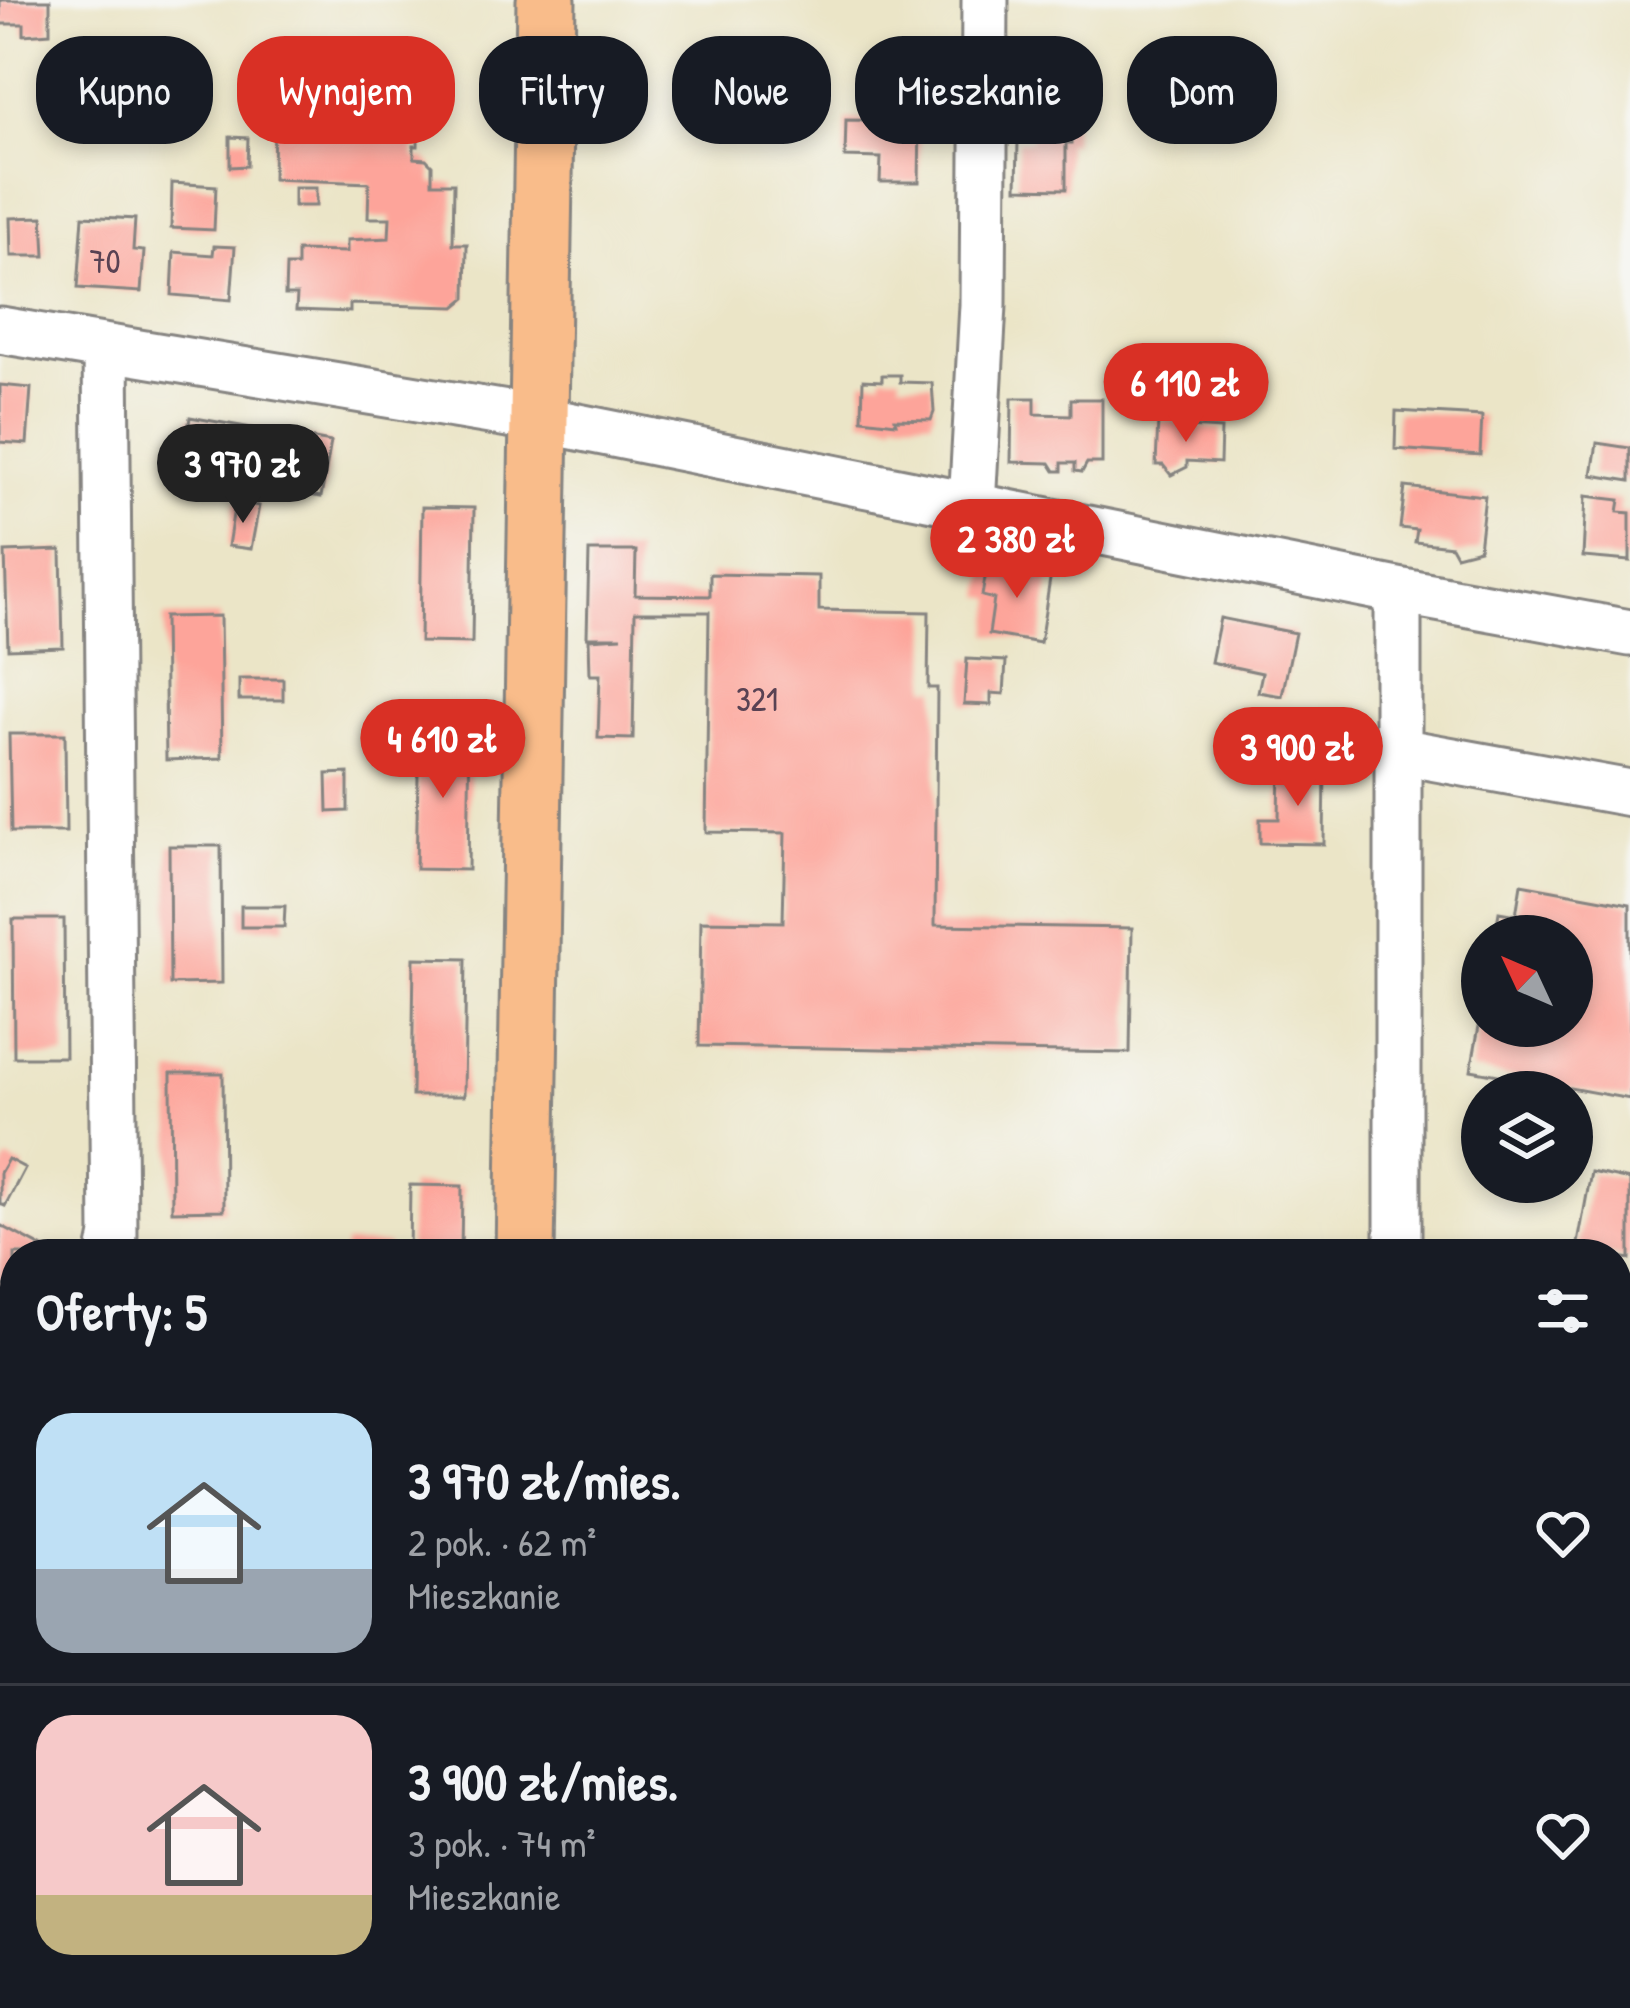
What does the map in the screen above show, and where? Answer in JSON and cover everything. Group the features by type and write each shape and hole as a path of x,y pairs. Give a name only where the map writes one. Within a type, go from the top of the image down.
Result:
{"main road":[{"path":"525,1239 546,0"}],"street":[{"path":"972,506 983,305 985,0"},
{"path":"0,330 538,419 1630,633"},
{"path":"106,350 113,1239"},
{"path":"1398,591 1398,1239"},
{"path":"1398,751 1630,793"}],"building":[{"path":"0,0 50,0 50,33 24,35 24,24 0,24"},
{"path":"846,120 855,120 855,144 920,144 919,182 880,182 881,158 845,157"},
{"path":"230,137 237,137 237,144 248,144 247,166 230,167"},
{"path":"274,144 418,144 414,158 432,165 432,183 454,183 453,244 467,244 466,298 455,307 350,304 350,312 296,310 297,295 285,295 286,266 297,266 297,251 347,252 347,240 389,238 390,218 368,218 369,183 273,179"},
{"path":"1018,144 1066,144 1066,189 1017,188"},
{"path":"172,183 216,186 214,230 171,228"},
{"path":"294,188 316,188 316,206 294,206"},
{"path":"83,216 135,219 133,250 144,251 141,292 78,288"},
{"path":"43,217 45,256 11,256 10,218"},
{"path":"214,246 235,247 231,300 172,295 174,252 213,255"},
{"path":"882,375 900,375 900,382 932,383 931,420 862,419 863,380 882,381"},
{"path":"0,385 31,388 27,444 0,442"},
{"path":"1012,398 1035,398 1035,414 1071,415 1071,399 1102,399 1102,463 1087,463 1082,472 1075,471 1075,463 1062,463 1062,471 1055,471 1050,463 1011,462"},
{"path":"1396,411 1482,416 1480,455 1395,449"},
{"path":"190,417 331,442 321,497 181,474"},
{"path":"1158,421 1221,429 1220,463 1187,461 1187,467 1171,475 1163,465 1156,465"},
{"path":"1597,443 1630,448 1630,481 1592,475"},
{"path":"1405,487 1485,496 1479,549 1456,555 1451,546 1415,542 1417,530 1400,528"},
{"path":"1586,496 1620,500 1618,512 1630,513 1630,561 1583,557"},
{"path":"235,502 259,506 251,549 228,546"},
{"path":"422,507 474,508 472,643 420,642"},
{"path":"61,550 63,647 8,649 5,552"},
{"path":"589,551 636,551 635,595 710,596 710,574 819,576 819,610 929,612 928,688 937,688 935,925 1132,928 1130,1053 699,1046 701,921 783,922 785,833 706,832 709,612 635,612 633,739 598,738 600,675 590,675 589,639 622,637 587,637"},
{"path":"987,566 1051,573 1040,643 989,634 994,599 982,596"},
{"path":"220,616 222,758 166,760 164,617"},
{"path":"1220,618 1295,633 1282,696 1258,692 1262,673 1211,662"},
{"path":"967,659 1006,661 1004,694 991,693 991,705 964,704"},
{"path":"239,679 283,679 283,700 239,700"},
{"path":"419,731 470,732 468,870 416,869"},
{"path":"9,734 65,734 66,832 11,832"},
{"path":"1280,767 1325,768 1324,844 1260,843 1260,819 1279,819"},
{"path":"348,773 348,811 328,812 327,774"},
{"path":"169,846 221,846 222,983 170,984"},
{"path":"1521,884 1630,904 1630,1099 1593,1092 1593,1071 1471,1070 1475,1047 1593,1047 1593,915 1516,915"},
{"path":"241,906 285,906 284,927 241,927"},
{"path":"13,919 64,919 65,1057 14,1057"},
{"path":"414,958 466,959 464,1096 412,1096"},
{"path":"171,1073 223,1073 224,1210 172,1211"},
{"path":"8,1159 25,1168 5,1206 0,1204 0,1173"},
{"path":"1593,1172 1630,1180 1630,1239 1579,1239 1585,1203 1593,1203"},
{"path":"410,1185 462,1186 461,1239 409,1239"},
{"path":"0,1225 26,1239 0,1239"}]}
